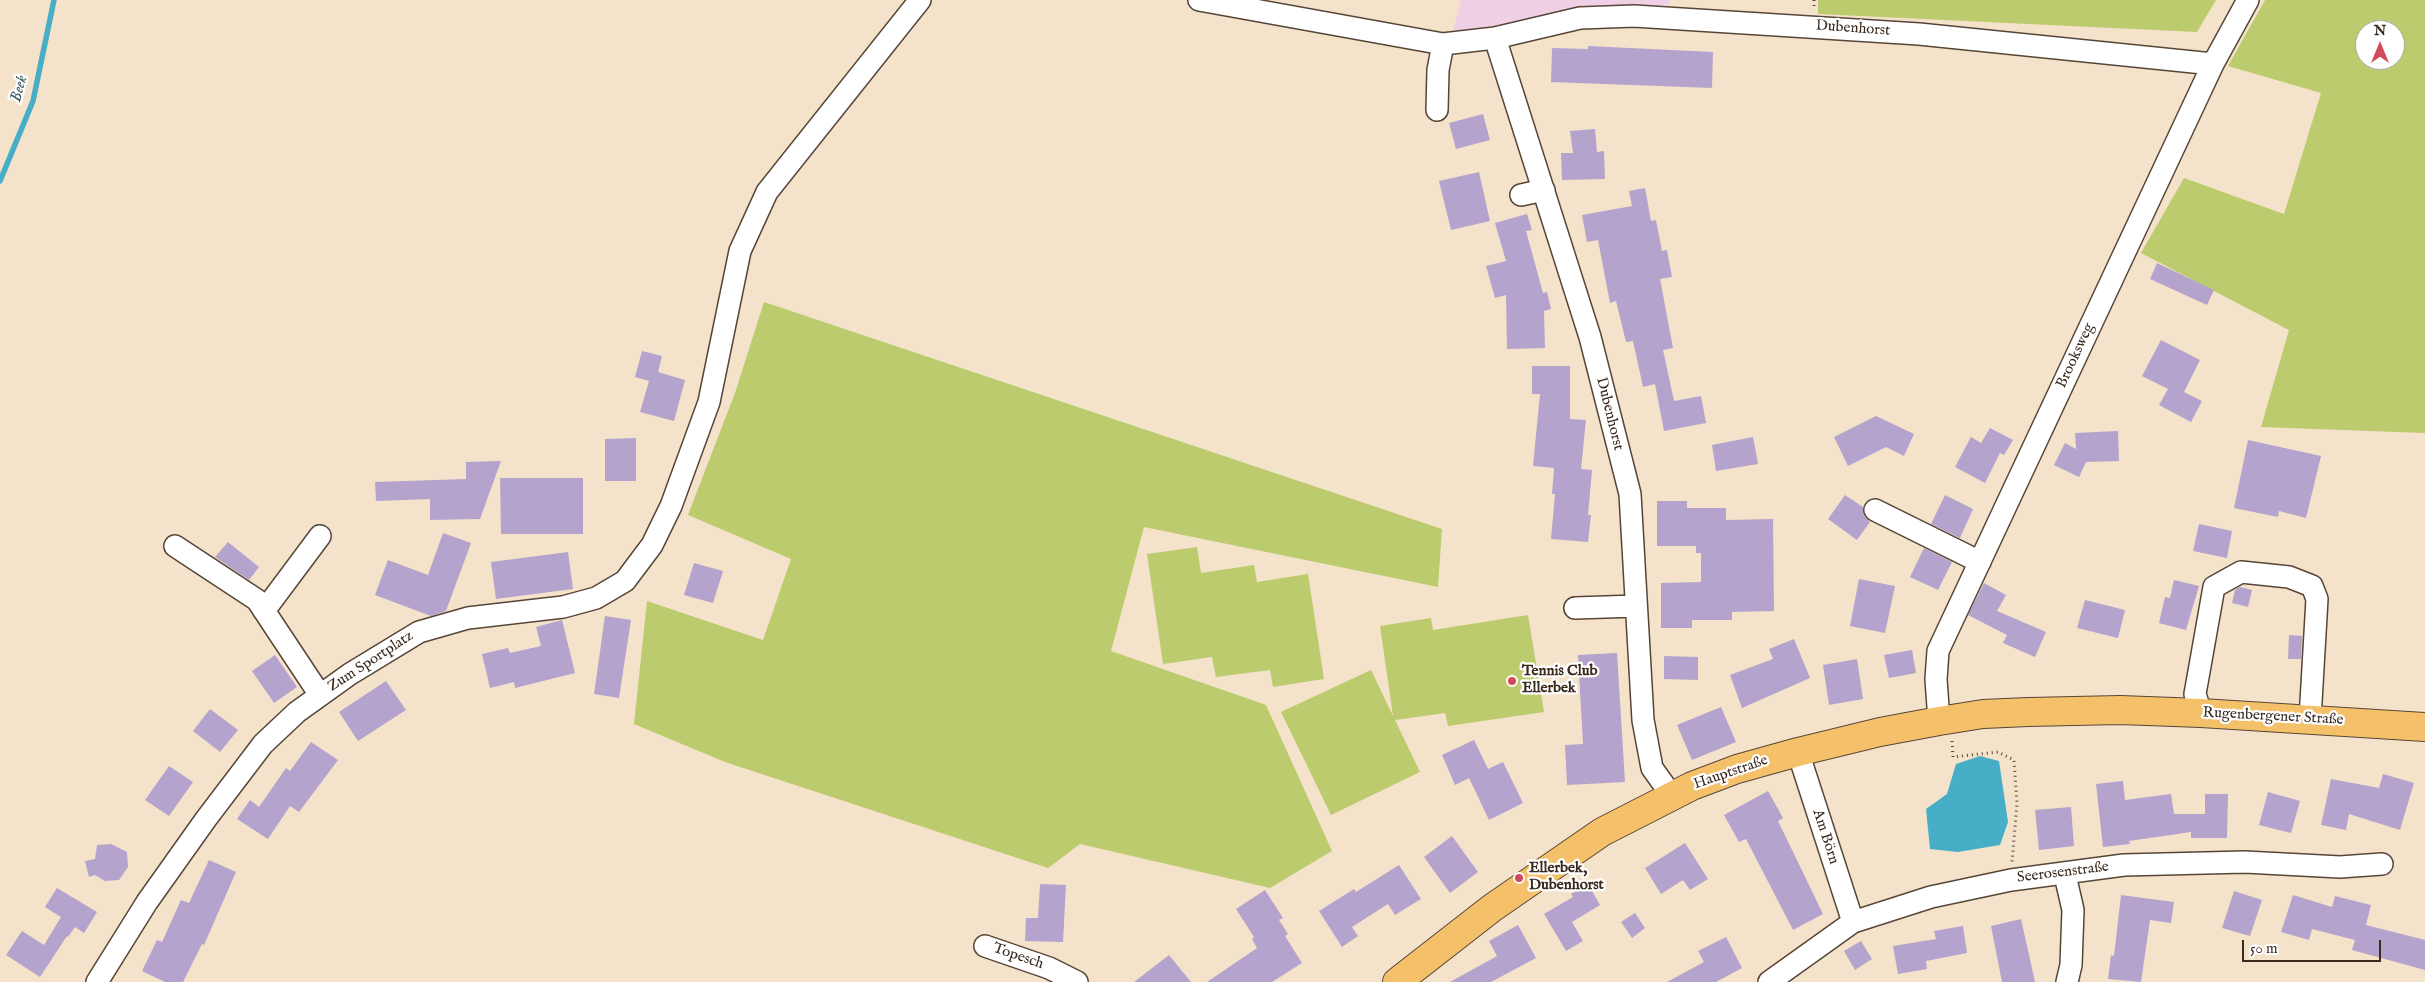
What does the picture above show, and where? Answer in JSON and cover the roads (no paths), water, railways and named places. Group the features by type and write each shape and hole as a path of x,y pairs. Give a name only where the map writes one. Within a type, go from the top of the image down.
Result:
{"main road":[{"name":"Hauptstraße","path":"1397,982 1492,908 1574,850 1626,819 1672,796 1737,769 1880,732 1945,728 1983,714 2120,710"},
{"name":"Rugenbergener Straße","path":"2120,710 2310,719 2425,727"}],"street":[{"name":"Zum Sportplatz","path":"97,982 147,902 206,819 263,744 297,712 320,695 419,632 468,618 563,607 596,598 625,581 652,545 671,506 708,402 740,251 767,192 920,0"},
{"name":"Dubenhorst","path":"1199,0 1443,44 1495,38 1580,18 1634,16 1900,32 2213,64"},
{"name":"Brooksweg","path":"1945,728 1936,679 1938,652 2213,64 2248,0"},
{"name":"Dubenhorst","path":"1495,38 1590,337 1630,494 1645,730 1652,768 1672,796"},
{"path":"1437,110 1438,70 1443,44"},
{"path":"1522,194 1544,190"},
{"path":"1875,510 1980,562"},
{"path":"264,612 320,536"},
{"path":"175,546 257,600 320,695"},
{"path":"2201,713 2195,694 2214,587 2241,572 2289,577 2312,586 2317,598 2310,719"},
{"path":"1575,608 1636,606"},
{"name":"Am Börn","path":"1798,752 1853,922"},
{"name":"Seerosenstraße","path":"1769,982 1853,922 1931,897 2011,880 2065,875 2133,865 2245,862 2340,867 2382,864"},
{"path":"2065,875 2073,910 2071,965 2067,982"},
{"name":"Topesch","path":"985,946 1049,968 1077,982"}],"water":[{"path":"1980,756 1999,761 2008,822 2000,845 1958,852 1930,849 1926,809 1947,794 1956,764"}],"waterway":[{"name":"Beek","path":"0,181 33,101 54,0"}],"place":[{"name":"Tennis Club Ellerbek","path":"1512,681"},
{"name":"Ellerbek, Dubenhorst","path":"1519,878"}]}
